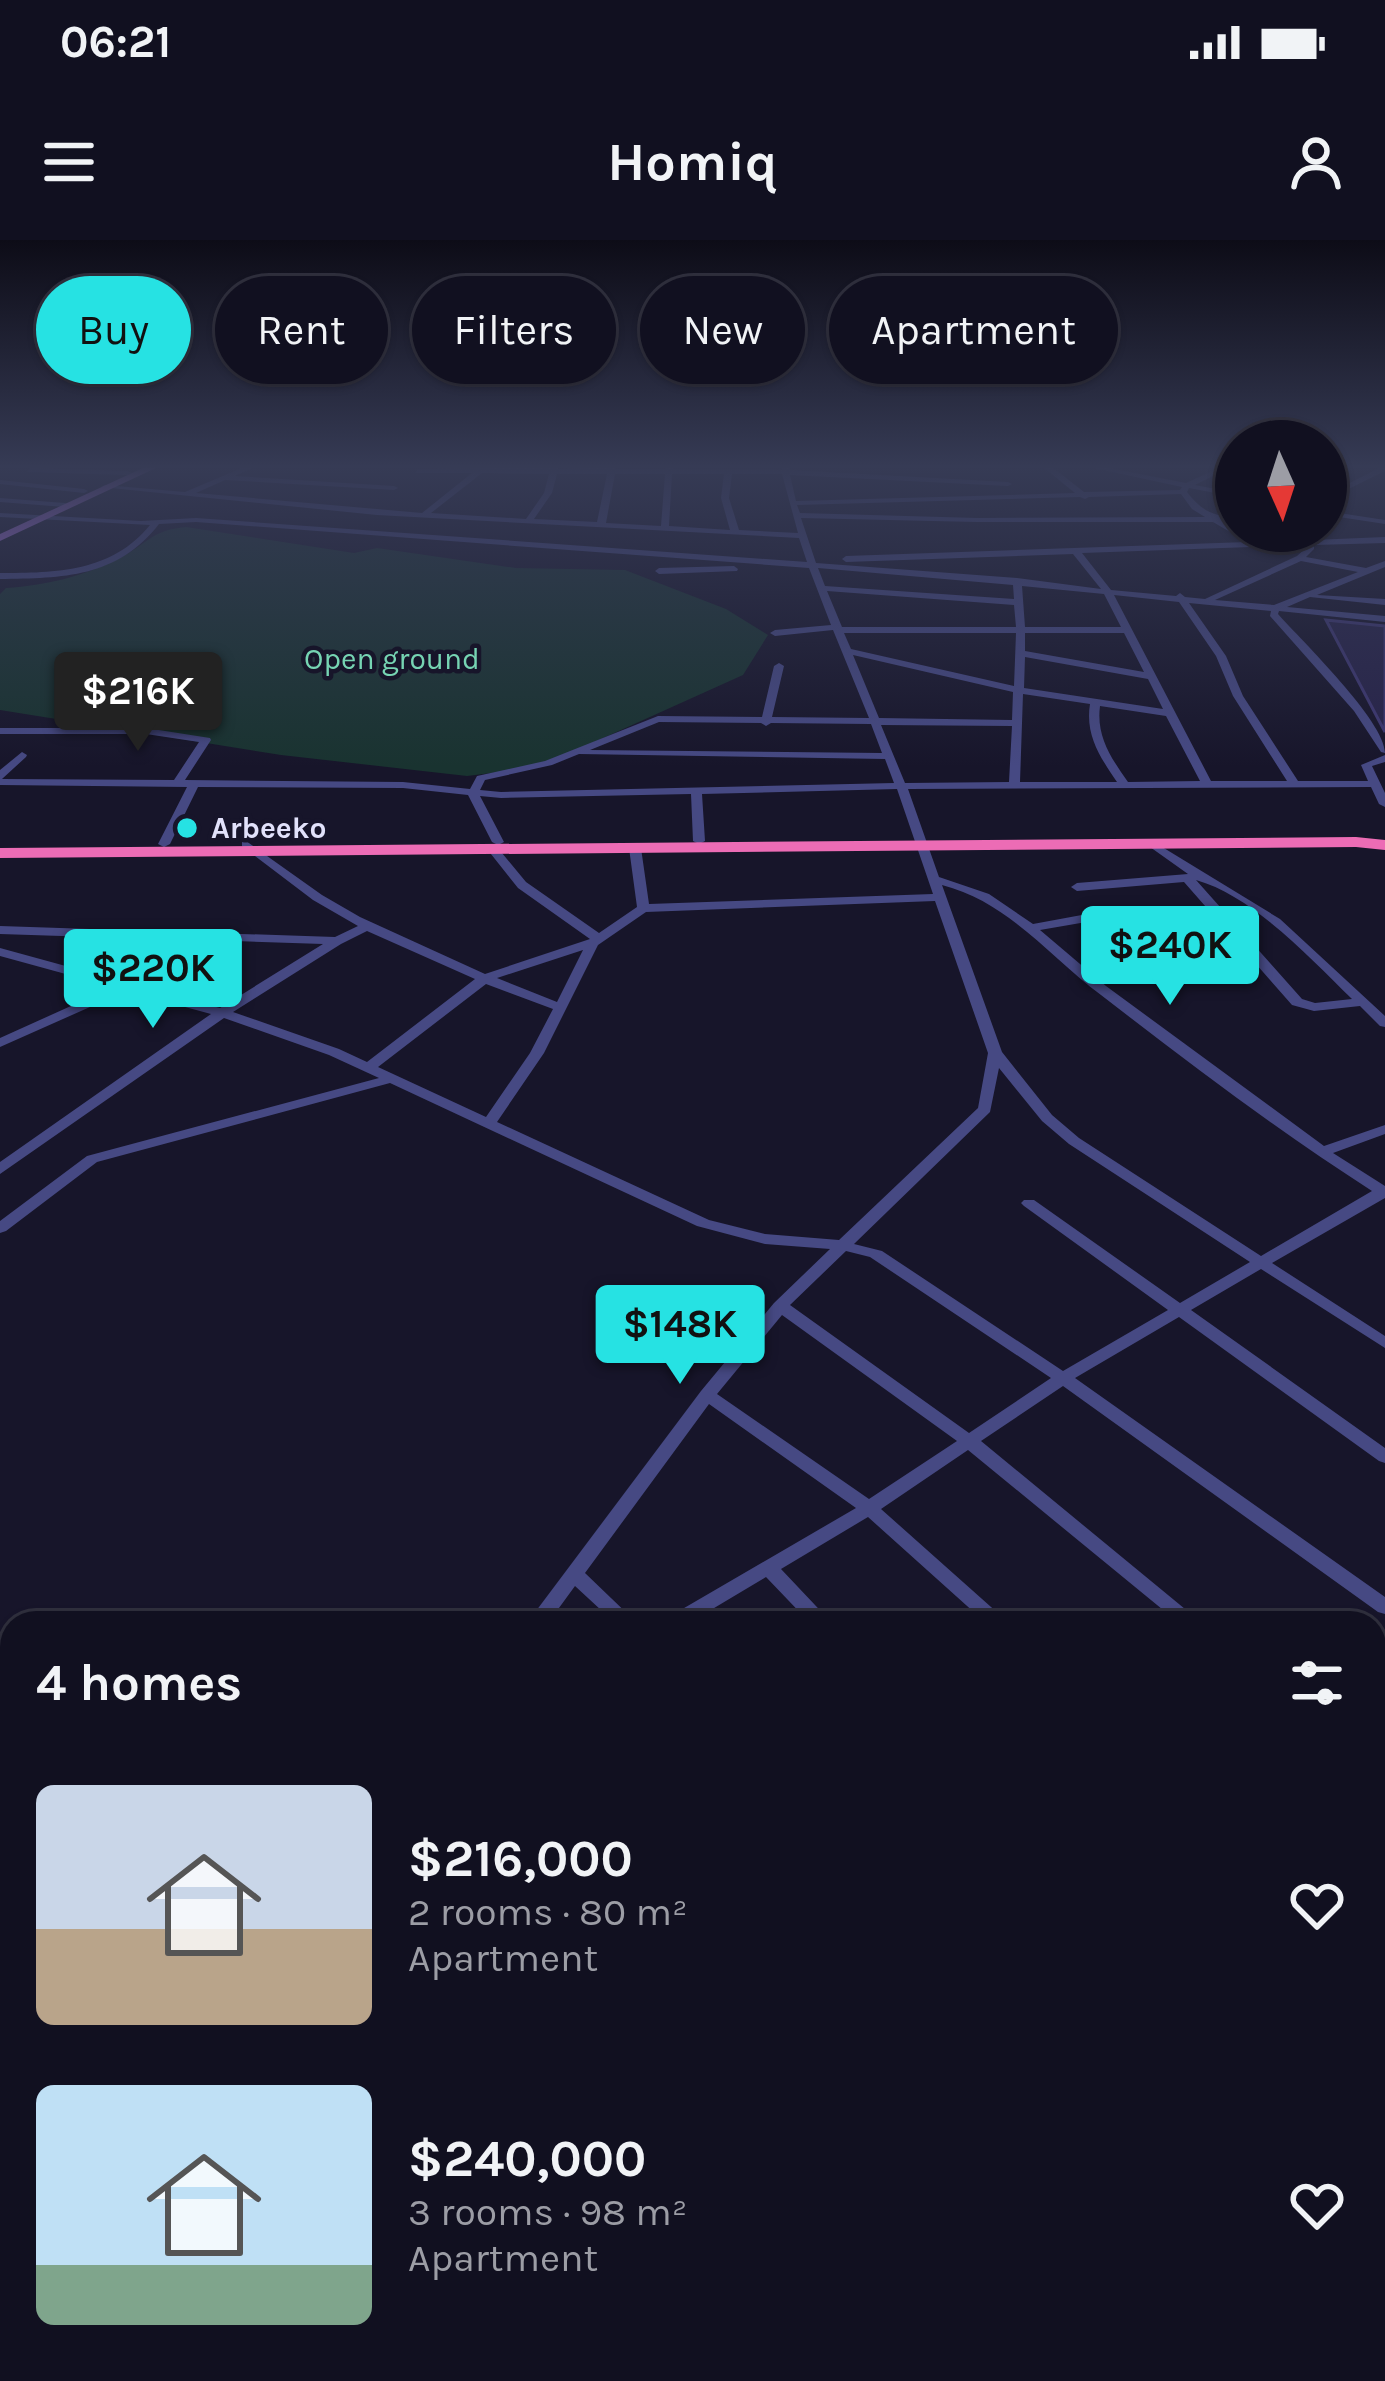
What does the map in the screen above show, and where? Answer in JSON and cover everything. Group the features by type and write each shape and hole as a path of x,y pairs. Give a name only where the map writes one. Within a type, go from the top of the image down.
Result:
{"highway":[{"path":"0,849 698,841 1154,845 1384,836"},
{"path":"495,845 635,848 1384,836"},
{"path":"0,849 164,844 250,847"}],"street":[{"path":"0,576 95,567"},
{"path":"659,572 756,567"},
{"path":"813,567 901,786 995,1053 1047,1118 1074,1141 1385,1343"},
{"path":"846,567 1385,619"},
{"path":"1014,786 1020,652 1017,602 1024,567"},
{"path":"1088,567 1129,630 1208,786"},
{"path":"1208,599 1280,567"},
{"path":"1347,567 1369,571"},
{"path":"1385,569 1278,607 1273,614 1358,709 1384,760 1366,763 1385,804"},
{"path":"821,588 1017,602"},
{"path":"1180,596 1221,656 1238,696 1295,785"},
{"path":"1306,597 1385,602"},
{"path":"775,633 1129,630"},
{"path":"847,652 1018,690 1169,713"},
{"path":"1020,652 1149,676"},
{"path":"766,723 779,667"},
{"path":"1095,704 1094,731 1126,786"},
{"path":"473,793 489,773 548,764 658,719 1016,722"},
{"path":"0,731 146,731 206,740 176,785"},
{"path":"578,753 889,756"},
{"path":"0,778 22,755"},
{"path":"0,778 193,786 403,785 473,793 1375,784"},
{"path":"164,844 193,786"},
{"path":"696,792 698,841"},
{"path":"473,793 495,845 522,885 595,940"},
{"path":"1154,845 1191,878 1297,1002 1314,1007 1362,1002"},
{"path":"250,847 369,926 561,1008"},
{"path":"635,848 643,908"},
{"path":"1077,887 1191,878 1257,908 1328,965 1385,1023"},
{"path":"694,1611 869,1508 1063,1378 1384,1192 1321,1152 1099,987 977,889 935,880"},
{"path":"368,1068 484,978 595,940 643,908 941,897"},
{"path":"1029,928 1098,916 1118,920"},
{"path":"0,1169 222,1012 369,926"},
{"path":"0,930 338,941"},
{"path":"0,1042 236,937"},
{"path":"488,1124 537,1053 595,940"},
{"path":"0,952 222,1012 368,1068 703,1223 765,1239 839,1245 876,1254 1063,1378 1385,1607"},
{"path":"546,1611 707,1395 780,1306 985,1109 995,1053"},
{"path":"0,1228 92,1159 392,1079"},
{"path":"1321,1152 1385,1130"},
{"path":"1029,1203 1385,1457"},
{"path":"780,1306 969,1441 1177,1611"},
{"path":"707,1395 869,1508 985,1611"},
{"path":"768,1567 810,1611"},
{"path":"573,1573 614,1611"}],"green space":[{"name":"Open ground","path":"98,567 625,570 726,609 768,635 743,675 539,767 467,776 281,755 0,710 0,594 6,588"}],"building":[{"path":"1326,620 1385,626 1385,732"}],"place":[{"name":"Arbeeko","path":"187,828"}]}
